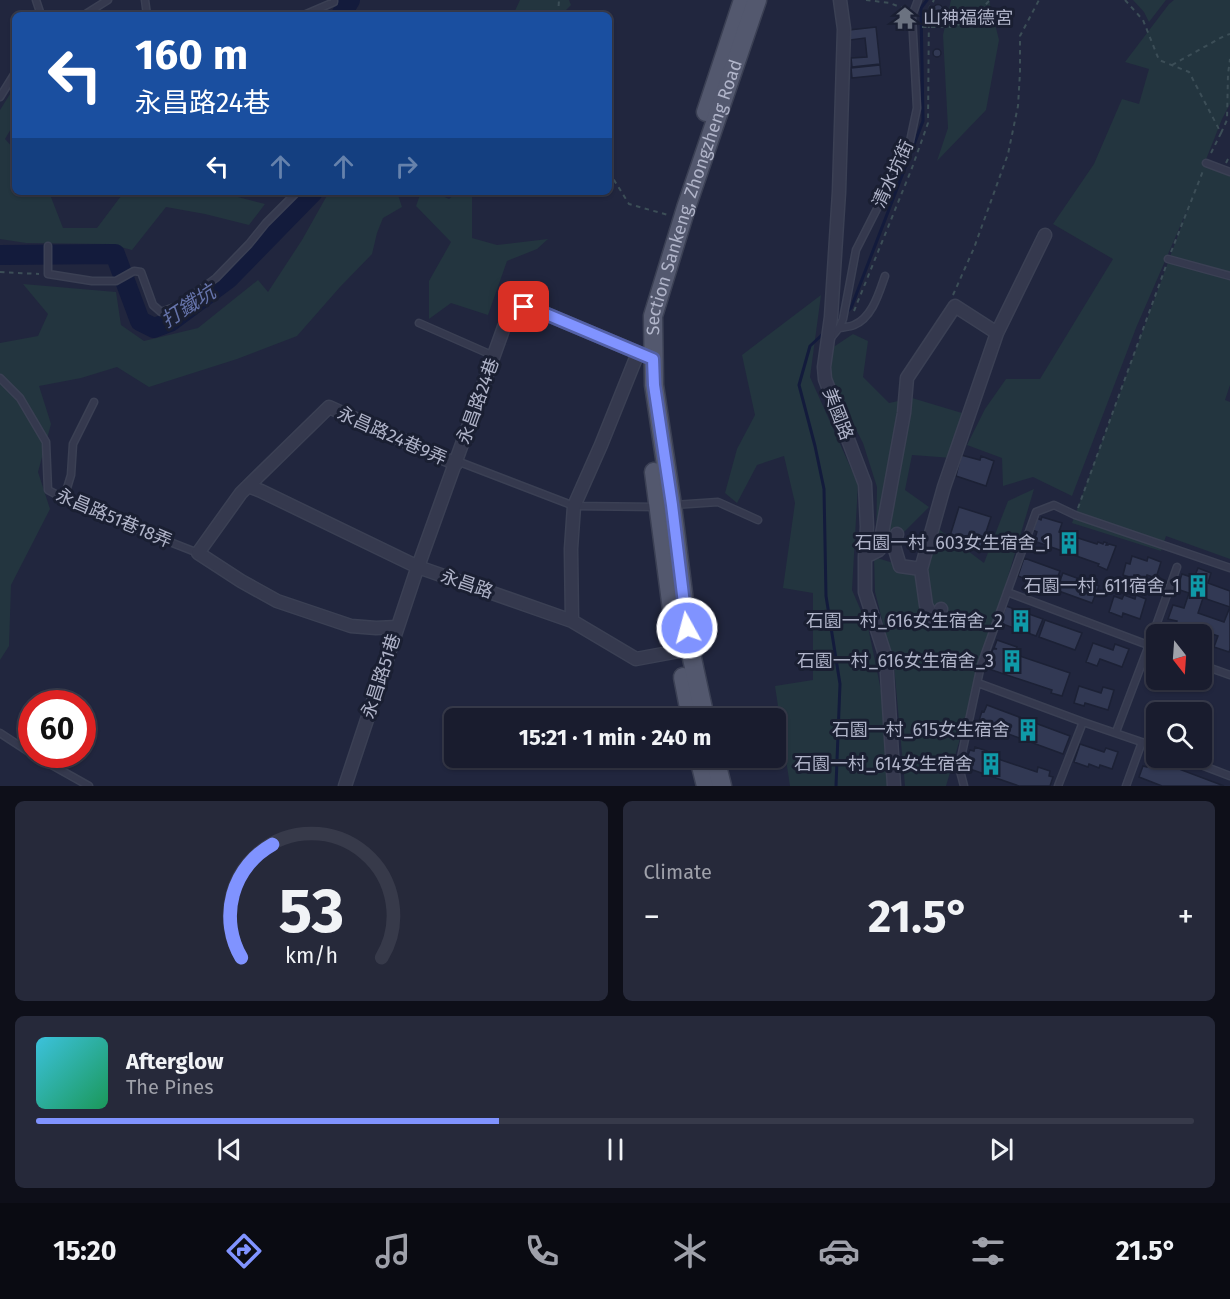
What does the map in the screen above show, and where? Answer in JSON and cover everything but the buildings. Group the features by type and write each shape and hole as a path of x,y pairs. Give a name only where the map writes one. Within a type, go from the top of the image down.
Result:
{"main road":[{"name":"Section Sankeng, Zhongzheng Road","path":"645,356 643,336 649,289 743,0"},
{"name":"Section Sankeng, Zhongzheng Road","path":"691,708 665,506 643,384 645,356 653,316 686,208 757,0"},
{"name":"Section Sankeng, Zhongzheng Road","path":"684,650 702,708"},
{"path":"702,768 706,786"},
{"path":"718,768 722,786"}],"street":[{"name":"美國路","path":"840,0 844,41 837,318 824,367 825,379 865,484 867,526 865,592 886,658 894,786"},
{"path":"941,609 934,621 926,605 921,569 944,487 997,333 1045,235"},
{"path":"865,557 879,550 904,413 906,378 955,306 997,333"},
{"name":"永昌路24巷","path":"418,567 512,310 524,307 539,311 645,356"},
{"path":"572,621 571,549 574,506 645,356"},
{"name":"永昌路24巷9弄","path":"248,486 329,407 456,463"},
{"path":"248,486 198,553 241,581 277,600 351,626 397,627"},
{"name":"永昌路","path":"248,486 418,567 572,621 636,659 684,650"},
{"path":"897,534 894,546 900,566 921,569"},
{"name":"永昌路51巷","path":"345,786 418,567"}],"lane":[{"path":"90,12 108,0"},
{"path":"310,12 334,0"},
{"name":"清水坑街","path":"837,318 845,309 856,250 909,146 917,108 913,12 918,0"},
{"path":"0,97 12,78"},
{"path":"1206,163 1230,171"},
{"path":"48,246 48,274 92,281 116,281 134,271 141,272 153,305 160,312 180,305 216,278 294,195"},
{"path":"1168,259 1230,276"},
{"path":"832,334 864,318 873,305 885,276"},
{"path":"419,323 494,356"},
{"name":"永昌路51巷18弄","path":"0,378 20,398 46,442 48,490 76,505 198,553"},
{"path":"64,498 70,475 73,444 94,402"},
{"path":"456,463 574,506 665,506 718,502 758,520"},
{"path":"963,786 959,767 981,665 1036,512 1054,505 1075,515 1230,568"},
{"path":"1157,624 1177,567"},
{"path":"1007,592 1146,644"},
{"path":"1116,732 1146,653"},
{"path":"1212,668 1230,675"},
{"path":"978,683 1146,743"},
{"path":"1058,786 1083,722"},
{"path":"0,733 18,745"},
{"path":"1126,786 1142,742"},
{"path":"57,768 89,786"},
{"path":"1209,768 1230,776"}],"path":[{"path":"866,0 890,3 913,12"},
{"path":"918,27 951,27 970,21 990,0"},
{"path":"955,306 950,303 974,248 1008,154 1018,106 1020,36 1039,0"},
{"path":"1125,0 1143,20 1159,60 1189,72 1221,133"},
{"path":"1172,65 1230,34"},
{"path":"1075,515 1168,259 1206,163 1227,120 1230,59"},
{"path":"612,177 629,204 672,216"},
{"path":"0,272 48,274"}],"shaded area":[{"path":"520,0 569,0 571,5 564,12 514,12"},
{"path":"951,0 989,0 999,40 986,110 937,161 948,128 943,35"},
{"path":"1133,0 1166,0 1149,22 1144,12"},
{"path":"1174,0 1230,0 1230,104 1205,162 1230,172 1230,385 1225,400 1230,402 1230,559 1166,536 1161,551 1072,523 1188,208 1136,328 1072,496 1033,477 1003,486 1002,458 967,445 985,409 1006,379 1040,379 1113,259 1053,224 1094,164 1122,99 1139,104 1149,69 1125,62"},
{"path":"12,91 12,127 5,139 12,147 12,195 50,195 63,228 97,228 122,195 230,195 265,204 249,225 166,207 132,250 109,244 26,243 0,239 0,110"},
{"path":"327,195 398,195 402,207 383,218 372,254 297,336 237,359 149,387 117,367 81,378 39,386 51,424 38,472 50,509 11,585 9,646 0,660 0,343 38,336 48,314 23,284 116,292 121,325 144,341 198,328 258,280 268,292 302,240"},
{"path":"420,195 440,195 449,199 454,195 472,195 472,238 497,245 548,239 537,249 507,261 488,315 451,303 429,319 429,281 451,242 416,206"},
{"path":"821,295 810,377 858,484 852,590 868,627 884,705 892,786 790,786 786,759 786,708 778,708 775,686 813,680 813,593 783,588 795,503 784,456 757,465 737,503 725,493 737,449 755,415 742,355"},
{"path":"853,334 868,341 863,377 889,403 912,398 962,413 952,458 912,455 905,490 929,507 900,536 876,542 877,487 863,443 830,379 832,348"},
{"path":"1034,489 946,786 905,786 894,666 875,592 874,557 916,570 936,527 984,563 1008,501"}],"waterway":[{"name":"打鐵坑","path":"343,12 350,0"},
{"path":"834,324 851,308 923,121 921,8 927,0"},
{"name":"打鐵坑","path":"0,255 115,254 140,321 154,328 170,322 228,279 310,195"},
{"path":"825,332 810,346 799,385 824,489 826,596 840,684 836,786"}],"place":[{"name":"山神福德宮","path":"905,18"},
{"name":"石園一村_603女生宿舍_1","path":"1069,543"},
{"name":"石園一村_611宿舍_1","path":"1198,586"},
{"name":"石園一村_616女生宿舍_2","path":"1021,621"},
{"name":"石園一村_616女生宿舍_3","path":"1012,661"},
{"name":"石園一村_615女生宿舍","path":"1028,730"},
{"name":"石園一村_614女生宿舍","path":"991,764"}],"route":[{"path":"524,307 539,311 653,359 654,385 687,628"}]}
